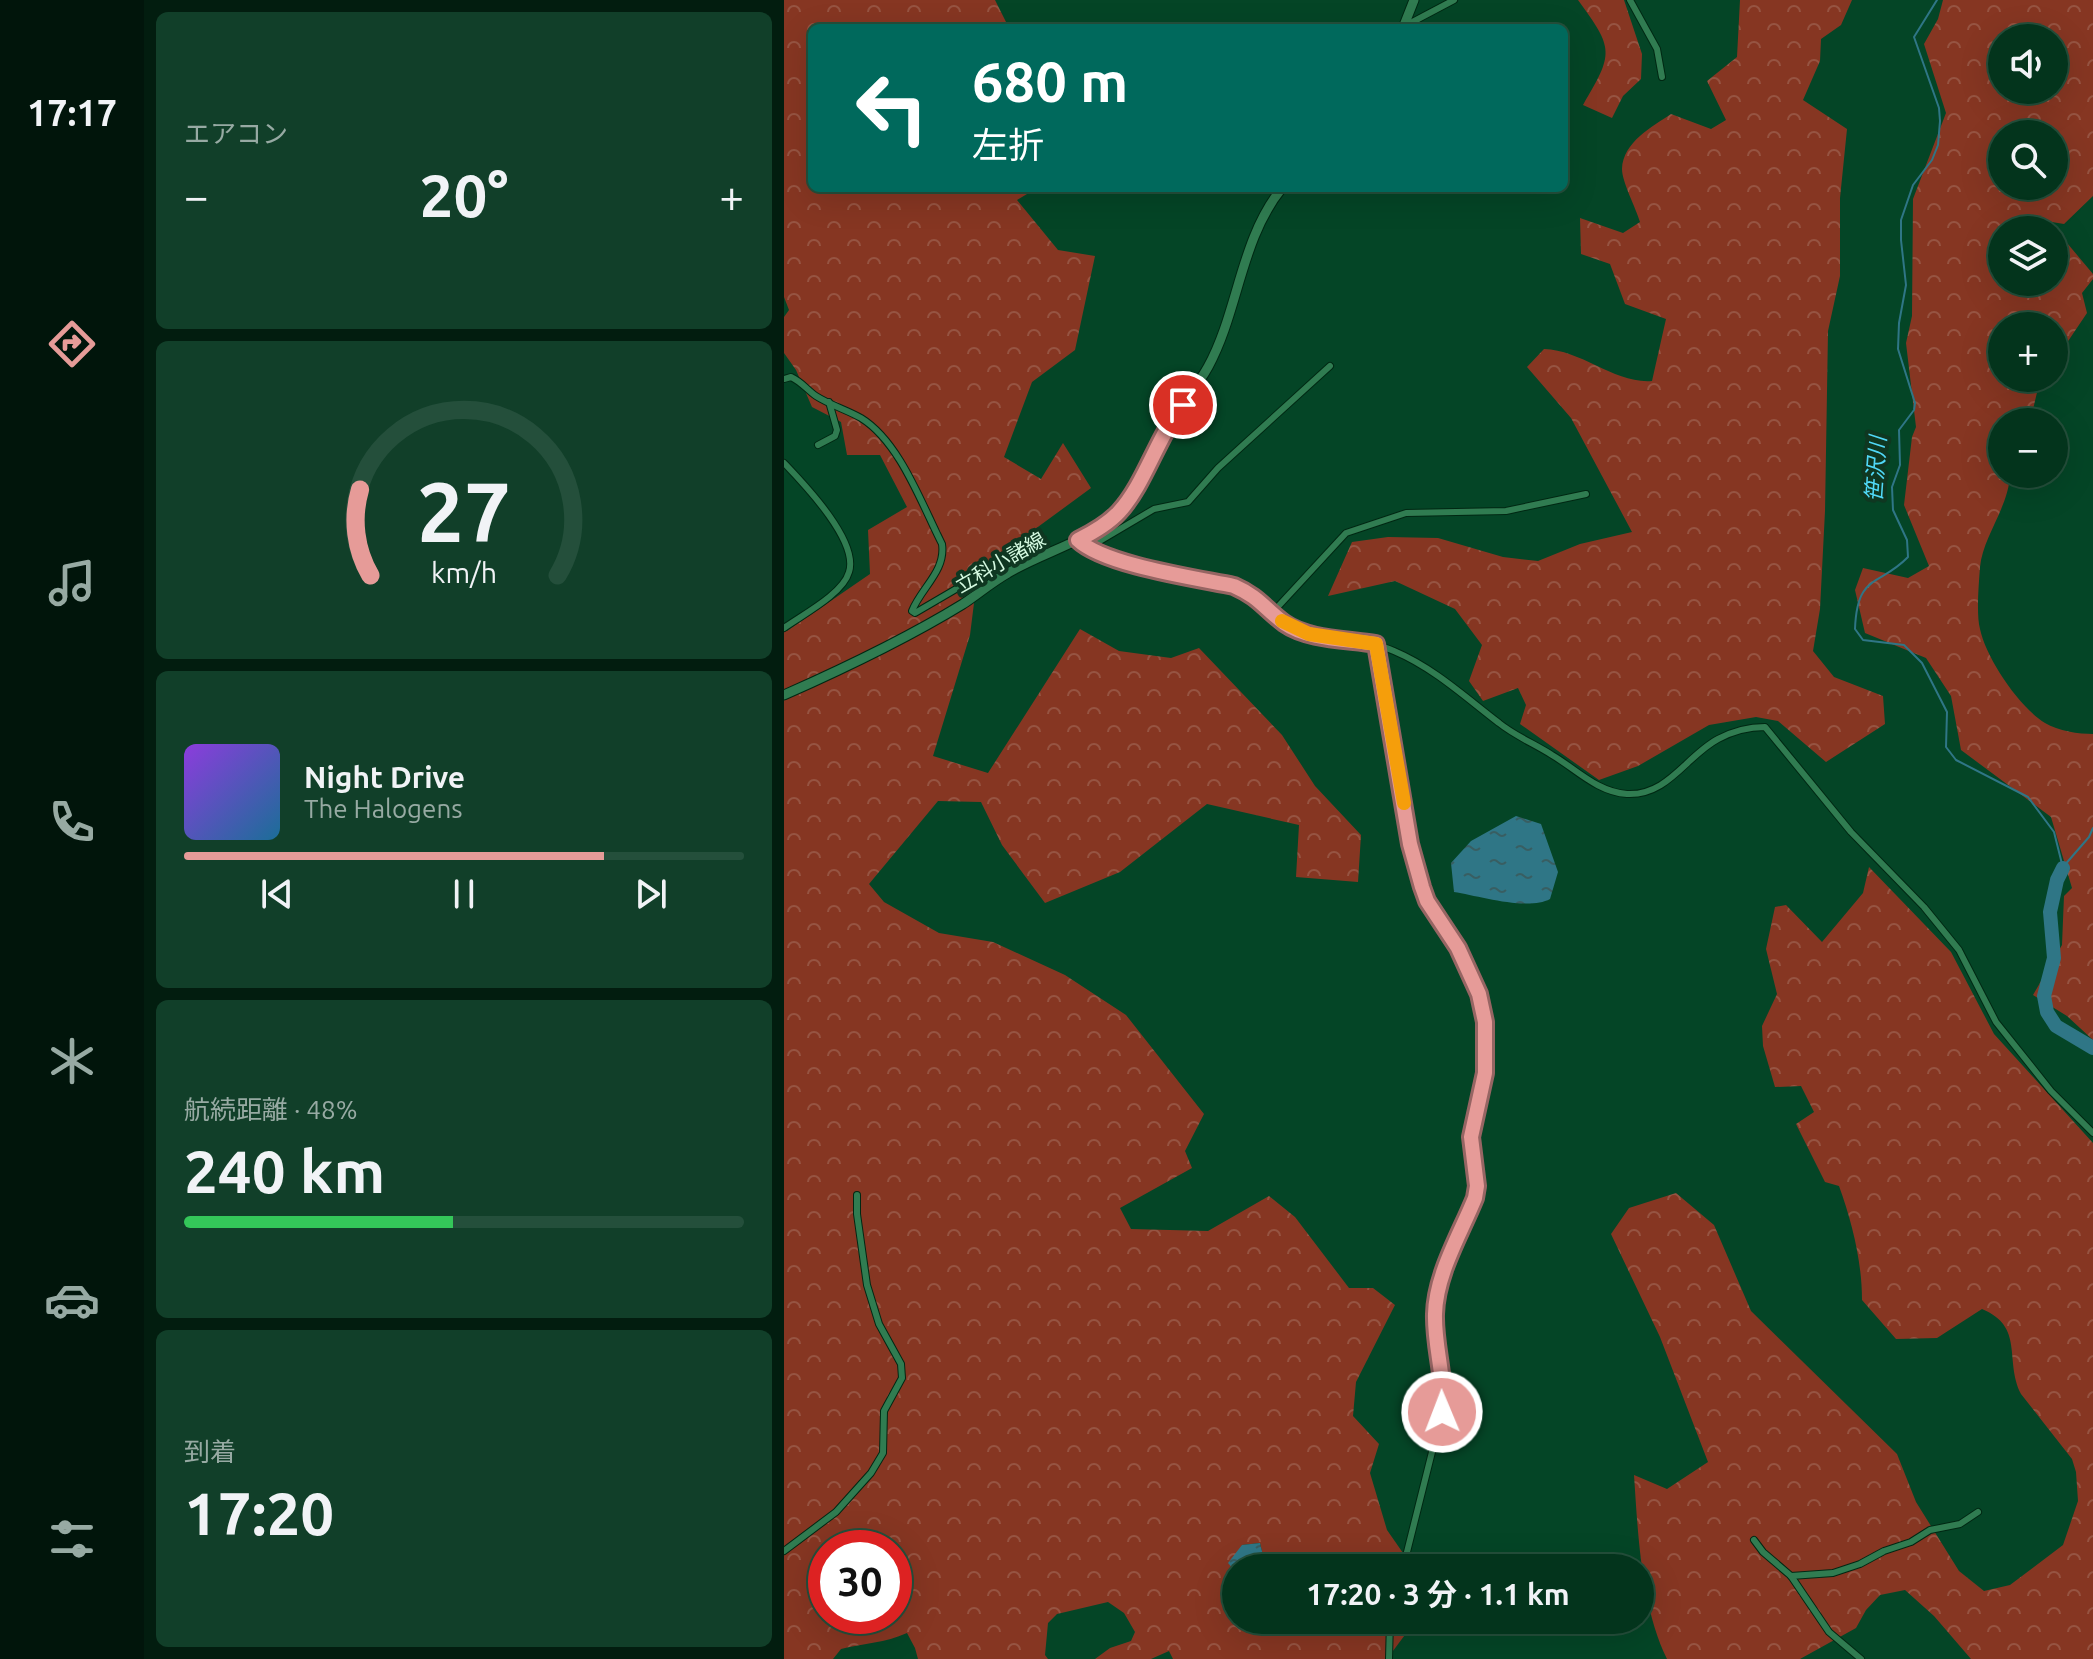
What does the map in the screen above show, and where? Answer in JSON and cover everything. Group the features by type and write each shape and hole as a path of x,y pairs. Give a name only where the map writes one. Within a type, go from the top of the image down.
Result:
{"main road":[{"path":"1405,24 1414,0"},
{"name":"立科小諸線","path":"784,695 837,672 928,623 1009,572 1078,540 1117,514 1131,497 1169,422 1199,384 1221,340 1233,297 1260,225 1280,192"}],"street":[{"path":"1410,24 1454,0"},
{"path":"1630,0 1657,49 1662,77"},
{"path":"1078,540 1093,545 1154,509 1188,502 1218,468 1330,366"},
{"path":"784,379 791,377 800,381 817,396 863,419 892,449 942,544 941,566 912,611 915,613 980,575 1009,572"},
{"path":"818,445 835,436 837,430 829,402"},
{"path":"784,463 827,513 850,559 849,572 829,597 784,628"},
{"path":"1273,612 1346,533 1406,513 1506,511 1586,494"},
{"path":"1078,540 1087,550 1111,559 1234,586 1251,593 1284,623 1309,634 1376,644 1421,664 1459,689 1502,725 1591,782 1618,792 1648,792 1660,787 1717,739 1737,730 1765,727 1851,832 1924,907 1959,950 1996,1022 2051,1091 2093,1133"},
{"path":"1376,644 1410,844 1418,874 1427,901 1458,948 1479,994 1486,1040 1485,1073 1471,1137 1477,1186 1475,1198 1440,1278 1435,1318 1444,1396 1406,1554"},
{"path":"784,1551 836,1512 871,1473 883,1453 884,1411 902,1378 901,1364 879,1324 867,1285 857,1195"},
{"path":"1791,1576 1833,1573 1860,1564 1884,1551 1911,1542 1930,1530 1960,1524 1978,1512"},
{"path":"1754,1540 1791,1576 1829,1632 1861,1659"},
{"path":"1389,1659 1390,1634"}],"green space":[{"path":"784,0 995,0 1007,24 808,24 808,192 1030,192 1017,200 1058,250 1095,256 1075,350 1032,382 1004,457 1041,479 1063,443 1091,488 978,571 970,635 933,756 988,773 1080,629 1119,651 1171,658 1199,648 1282,735 1315,786 1361,835 1358,882 1296,877 1299,825 1207,804 1120,872 1045,903 1002,845 981,802 938,801 869,884 884,902 939,933 993,942 1065,975 1126,1015 1204,1114 1185,1151 1192,1168 1120,1208 1131,1229 1208,1231 1269,1196 1295,1217 1349,1288 1373,1288 1395,1305 1356,1382 1353,1416 1379,1444 1370,1473 1387,1530 1405,1554 1263,1554 1260,1543 1242,1545 1239,1554 1222,1554 1222,1634 1406,1634 1387,1659 1173,1659 1169,1651 1151,1659 1095,1659 1110,1648 1131,1641 1135,1632 1124,1613 1108,1602 1057,1614 1048,1623 1045,1655 1048,1659 918,1659 908,1634 912,1634 912,1530 808,1530 808,1634 904,1634 841,1649 833,1659 784,1659 784,630 787,631 870,574 868,530 907,507 880,455 847,455 841,422 812,407 796,370 784,353 784,317 789,310 784,297"},
{"path":"1578,0 1624,0 1642,54 1641,79 1623,96 1612,118 1583,105 1600,74 1606,51 1598,30"},
{"path":"1740,0 1852,0 1841,25 1821,39 1820,61 1803,100 1847,129 1840,198 1840,276 1828,331 1825,511 1820,609 1813,651 1834,677 1883,696 1885,724 1826,762 1778,721 1756,717 1709,725 1638,766 1599,780 1520,724 1526,705 1518,688 1483,701 1469,681 1482,645 1455,609 1395,581 1328,596 1352,542 1388,537 1438,538 1503,557 1538,561 1580,544 1632,532 1571,418 1527,367 1544,349 1572,355 1638,381 1652,381 1666,319 1625,304 1610,264 1581,254 1580,218 1623,233 1640,222 1622,169 1627,151 1633,143 1671,114 1711,129 1726,120 1707,81 1737,57"},
{"path":"1943,0 2093,0 2093,196 2068,220 2068,216 1988,216 1988,296 2068,296 2068,244 2093,274 2093,279 2082,293 2087,313 2068,341 2068,312 1988,312 1988,392 2037,392 2033,408 1988,408 1988,488 2008,488 1982,555 1978,607 1980,629 1989,654 2025,706 2050,726 2069,732 2093,734 2093,1040 2067,1016 2033,995 2062,945 2064,896 2072,888 2051,817 1961,750 1951,696 1926,658 1865,633 1855,590 1863,568 1908,578 1929,566 1904,505 1912,437 1916,427 1906,343 1912,316 1913,199 1946,113 1924,44 1938,19"},
{"path":"1869,867 1951,952 1994,1034 2093,1143 2093,1659 1971,1659 1934,1616 1905,1590 1880,1595 1866,1610 1856,1628 1800,1659 1667,1659 1654,1625 1654,1554 1640,1554 1634,1475 1667,1489 1708,1462 1660,1337 1611,1234 1629,1208 1676,1193 1714,1225 1751,1311 1897,1454 1916,1502 1959,1571 1984,1591 2010,1585 2063,1545 2078,1501 2072,1459 2021,1394 2009,1335 1995,1316 1982,1309 1937,1338 1896,1339 1862,1300 1855,1242 1839,1186 1825,1182 1796,1124 1814,1112 1801,1086 1775,1087 1763,1046 1762,1026 1777,994 1766,949 1775,907 1786,905 1822,942 1863,893"}],"water":[{"path":"1516,816 1541,824 1558,872 1550,899 1529,904 1454,892 1451,863 1471,841"},
{"path":"1260,1543 1263,1554 1235,1554 1242,1545"}],"waterway":[{"name":"笹沢川","path":"1937,0 1914,37 1939,108 1938,145 1932,160 1913,185 1901,220 1906,285 1898,349 1915,403 1914,410 1899,430 1900,465 1892,487 1893,510 1907,540 1908,557 1865,590 1860,598 1855,629 1863,640 1904,645 1922,663 1947,712 1946,747 1956,760 2028,797 2054,832 2063,868"},
{"path":"2063,867 2093,828"},
{"name":"笹沢川","path":"2063,868 2050,912 2054,958 2044,996 2047,1012 2056,1026 2093,1048"}],"slow traffic":[{"path":"1282,621 1309,634 1376,644 1404,803"}],"route":[{"path":"1183,405 1169,422 1131,497 1117,514 1078,540 1087,550 1111,559 1234,586 1251,593 1284,623 1309,634 1376,644 1410,844 1422,887 1427,901 1458,948 1479,994 1486,1040 1485,1073 1471,1137 1477,1186 1475,1198 1440,1278 1436,1300 1435,1318 1444,1396 1442,1412"}]}
